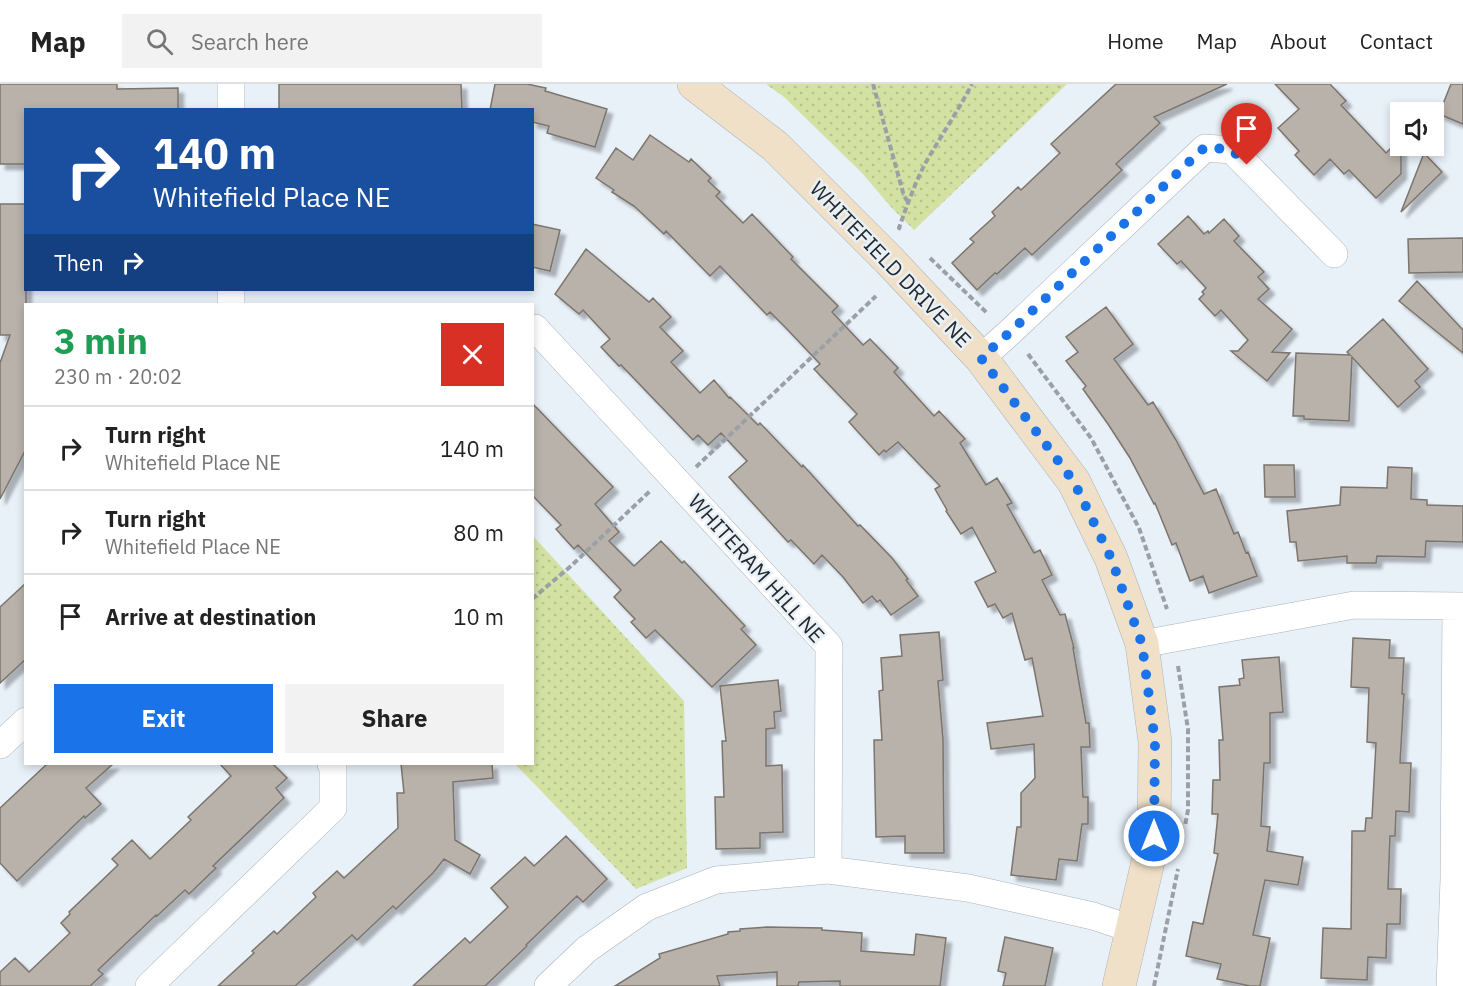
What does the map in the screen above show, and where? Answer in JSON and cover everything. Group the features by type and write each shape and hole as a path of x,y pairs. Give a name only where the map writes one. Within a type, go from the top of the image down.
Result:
{"street":[{"path":"231,84 231,108"},
{"name":"WHITEFIELD DRIVE NE","path":"694,84 775,146 889,260 981,358 1074,482 1111,558 1142,644 1155,742 1154,836 1119,986"},
{"path":"981,358 1205,147 1232,150 1334,254"},
{"name":"WHITERAM HILL NE","path":"534,328 829,646 828,870"},
{"path":"1142,644 1354,605 1460,606 1459,880 1450,986"},
{"path":"0,745 24,723"},
{"path":"149,986 333,808 333,765"},
{"path":"548,986 587,949 646,907 716,880 828,870 968,888 1094,916 1132,929"}],"path":[{"path":"873,84 904,196 908,202"},
{"path":"907,236 899,228 908,202 926,163 972,84"},
{"path":"923,251 987,314"},
{"path":"534,597 571,566 656,485 697,466 876,296"}],"green space":[{"path":"766,84 1067,84 914,230 862,173 784,97"},
{"path":"534,537 684,701 687,868 636,889 516,765 534,765"}],"building":[{"path":"0,84 117,84 117,89 178,88 178,108 24,108 24,164 0,164"},
{"path":"279,84 461,84 462,108 279,108"},
{"path":"495,84 527,84 546,88 545,91 607,109 595,147 547,133 549,126 534,122 534,108 490,108"},
{"path":"1116,84 1227,84 1154,117 1160,123 1116,164 1122,170 1032,255 1025,248 977,290 952,263 974,242 970,239 995,216 992,212 1018,187 1021,190 1060,153 1051,144"},
{"path":"1275,84 1330,84 1346,101 1341,105 1386,153 1390,149 1390,156 1401,156 1401,174 1376,198 1349,170 1344,174 1330,159 1314,175 1295,155 1299,151 1278,128 1299,109"},
{"path":"1451,84 1463,84 1463,124 1444,116 1444,102"},
{"path":"650,135 689,162 691,159 711,178 708,181 720,192 716,196 743,223 752,214 793,257 791,259 838,306 832,312 863,345 870,339 898,368 894,372 934,416 939,411 965,439 960,443 986,485 997,478 1012,503 1007,505 1034,553 1040,550 1052,575 1042,580 1060,615 1065,614 1074,648 1086,723 1089,723 1090,747 1081,747 1083,797 1088,797 1088,824 1082,824 1077,861 1059,859 1056,880 1011,875 1017,827 1021,827 1021,793 1035,778 1034,744 991,749 987,723 1043,716 1032,658 1025,660 1012,613 1003,618 995,604 988,607 975,582 996,572 972,527 961,534 935,489 940,486 898,442 879,455 849,422 857,414 814,369 820,364 770,312 767,315 720,266 710,276 666,231 664,234 634,206 596,178 616,148 633,160"},
{"path":"1423,156 1427,156 1442,172 1401,212"},
{"path":"0,204 24,204 26,303 24,303 24,453 0,499 0,363 10,335 0,335"},
{"path":"1188,216 1204,234 1208,231 1209,233 1224,219 1239,236 1234,241 1264,272 1258,277 1269,289 1258,299 1292,329 1272,352 1290,353 1267,381 1231,351 1238,351 1248,340 1221,310 1215,316 1199,299 1206,288 1181,261 1177,264 1158,244"},
{"path":"534,224 560,230 550,271 534,267"},
{"path":"1463,238 1463,272 1409,273 1408,239"},
{"path":"586,249 649,302 653,298 671,317 660,327 683,351 671,362 700,393 714,380 729,398 758,425 760,423 802,467 803,465 858,526 860,525 892,558 918,596 891,615 880,600 877,602 872,596 863,603 822,555 814,564 791,540 788,542 729,477 747,461 721,433 708,445 698,435 693,440 621,365 619,366 601,347 610,339 583,310 579,314 555,294"},
{"path":"1417,281 1463,330 1463,353 1399,301"},
{"path":"1106,307 1133,344 1114,359 1148,405 1153,402 1204,494 1216,489 1234,534 1238,532 1257,576 1209,593 1203,576 1190,581 1176,543 1172,545 1155,503 1130,458 1083,389 1086,386 1066,361 1078,352 1066,337"},
{"path":"1383,319 1428,369 1415,381 1420,387 1398,407 1352,357 1349,421 1304,419 1304,416 1293,416 1296,353 1350,355 1347,352"},
{"path":"534,405 613,487 595,504 619,532 609,541 634,566 661,541 682,563 684,561 745,626 741,629 756,645 712,687 655,630 646,638 631,622 635,619 614,597 621,590 578,545 574,549 556,529 561,525 534,497"},
{"path":"1264,465 1294,465 1295,497 1265,497"},
{"path":"1388,467 1412,468 1411,499 1427,500 1427,505 1463,506 1463,542 1426,541 1425,557 1377,556 1376,563 1347,563 1347,556 1298,561 1296,542 1290,542 1287,511 1340,505 1341,487 1387,488"},
{"path":"24,585 24,661 0,683 0,607"},
{"path":"939,632 943,680 938,681 943,739 944,853 905,853 905,836 876,837 874,740 882,740 879,691 883,690 881,658 902,656 900,635"},
{"path":"1353,638 1390,640 1389,658 1404,658 1400,763 1411,763 1409,812 1396,811 1395,836 1390,836 1388,889 1401,889 1400,924 1387,924 1386,958 1368,957 1367,980 1321,978 1323,928 1351,929 1352,831 1365,831 1366,818 1372,818 1376,743 1367,742 1369,688 1351,687"},
{"path":"1279,657 1283,712 1270,713 1270,763 1264,763 1261,826 1270,827 1267,851 1303,857 1298,885 1265,880 1253,935 1270,938 1260,986 1250,986 1217,979 1221,964 1186,956 1193,922 1203,924 1218,854 1214,853 1218,814 1212,814 1213,780 1220,780 1219,740 1223,740 1219,687 1240,685 1239,679 1244,678 1242,660"},
{"path":"778,680 781,711 774,712 775,728 766,729 766,766 782,765 783,832 760,833 760,848 716,849 715,797 724,797 722,741 726,741 720,686"},
{"path":"46,765 112,765 86,788 101,804 85,818 84,816 17,881 0,863 0,808"},
{"path":"221,765 274,765 287,778 276,788 284,798 213,866 216,868 189,894 185,890 98,970 103,974 90,986 0,986 0,972 15,958 29,972 70,933 61,923 70,914 69,912 118,865 112,859 132,840 150,859 191,820 188,817 231,776"},
{"path":"401,765 492,765 493,778 453,782 455,840 480,855 470,874 444,859 396,909 393,906 357,940 352,935 295,986 218,986 274,931 277,934 316,897 313,893 337,871 344,878 398,828 397,793 404,793"},
{"path":"566,836 607,879 583,902 577,896 485,986 413,986 465,938 470,943 508,907 491,888 525,857 534,866"},
{"path":"822,928 822,930 862,933 861,951 914,955 916,934 946,938 940,986 840,986 840,981 799,982 798,986 777,986 777,972 717,976 720,986 615,986 660,958 659,954 728,934 728,932 740,931 740,929"},
{"path":"1005,937 1053,948 1045,986 1003,986 1006,973 998,971"}],"route":[{"path":"1154,836 1155,742 1142,644 1111,558 1074,482 981,358 1205,147 1232,150 1247,165"}]}
